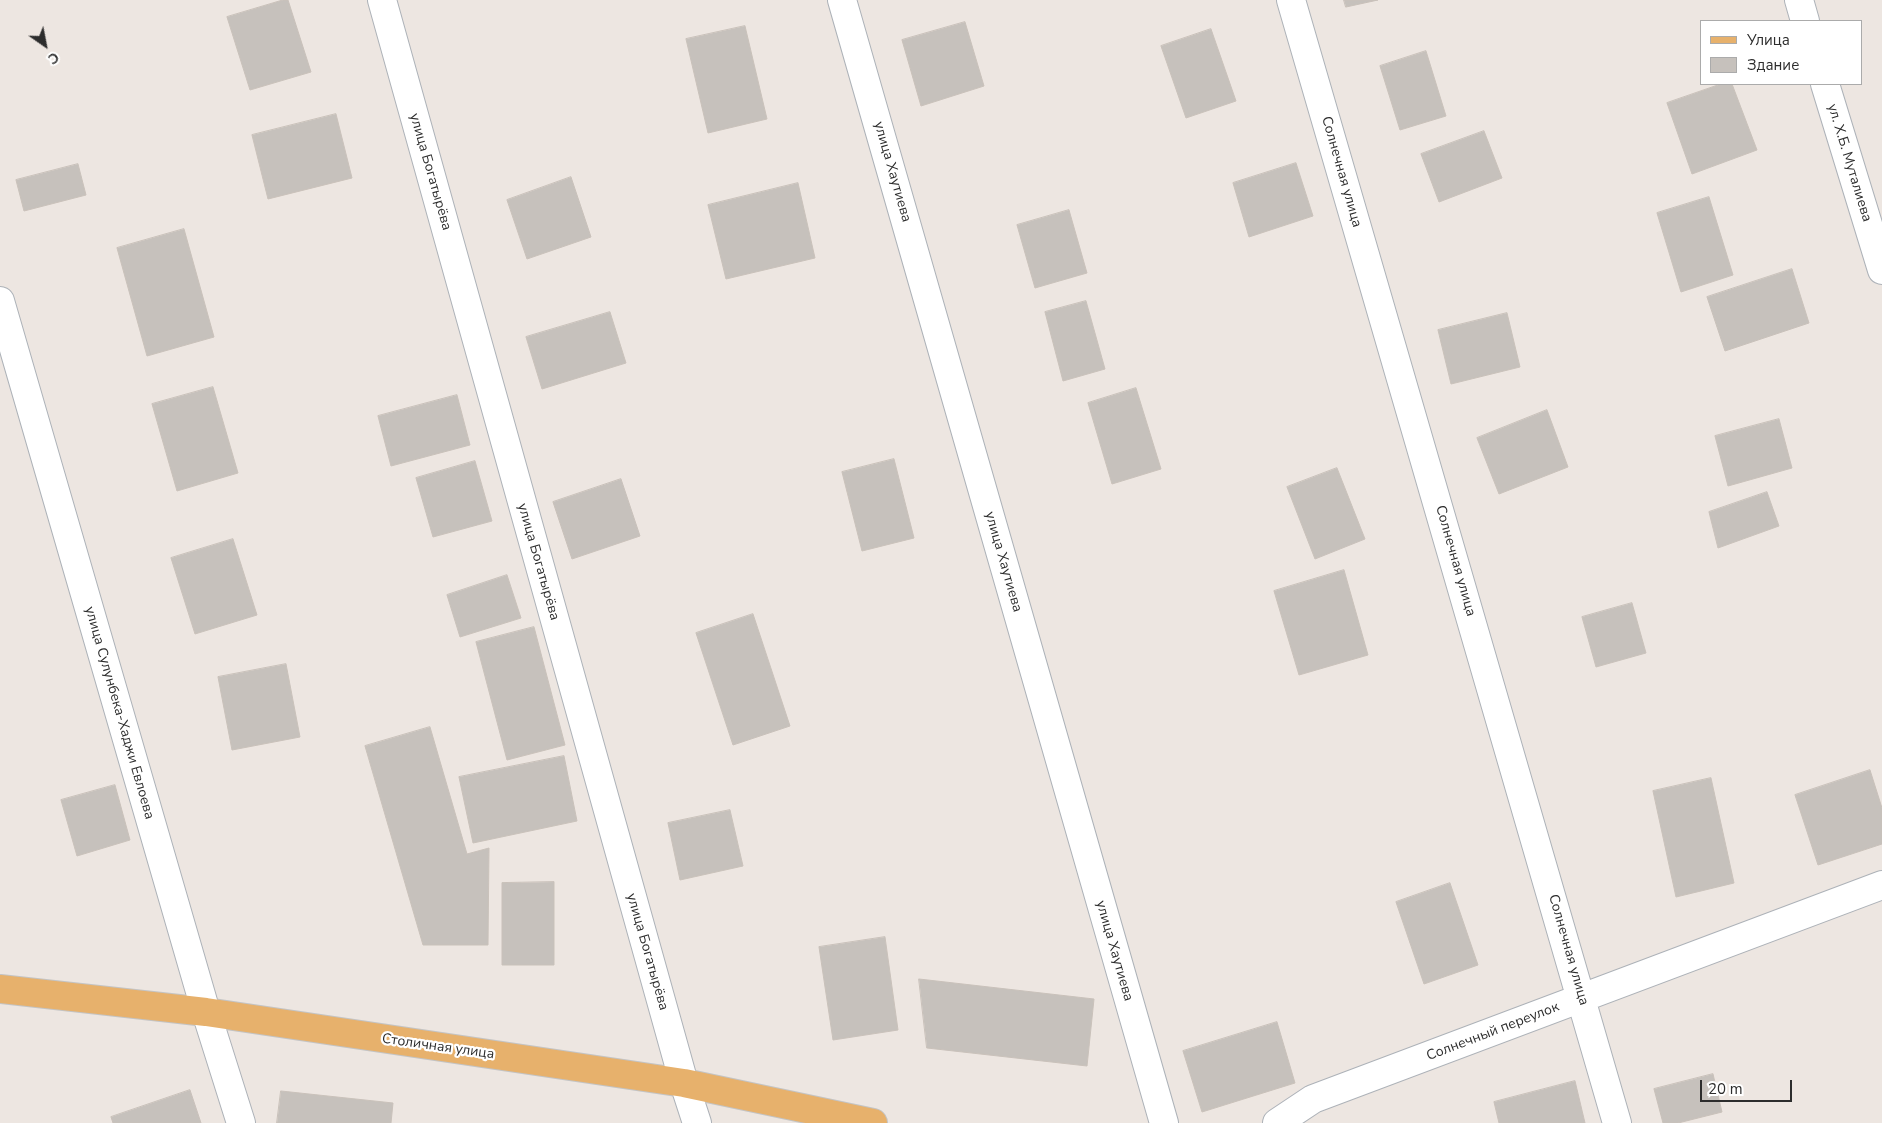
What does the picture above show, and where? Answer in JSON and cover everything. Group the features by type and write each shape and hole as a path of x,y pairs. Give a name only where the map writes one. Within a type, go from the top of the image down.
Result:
{"main road":[{"name":"Столичная улица","path":"0,989 206,1012 684,1083 873,1123"}],"street":[{"name":"улица Богатырёва","path":"382,0 684,1083 697,1123"},
{"name":"улица Хаутиева","path":"842,0 1164,1123"},
{"name":"Солнечная улица","path":"1291,0 1617,1123"},
{"path":"1799,0 1805,20"},
{"name":"ул. Х.Б. Муталиева","path":"1824,85 1882,270"},
{"name":"улица Сулунбека-Хаджи Евлоева","path":"0,302 206,1012 241,1123"},
{"name":"Солнечный переулок","path":"1277,1123 1312,1099 1882,885"}],"building":[{"path":"288,0 311,72 250,90 227,17"},
{"path":"1344,0 1378,0 1346,7"},
{"path":"965,22 984,86 921,106 902,40"},
{"path":"745,26 767,119 708,133 686,39"},
{"path":"1211,29 1236,101 1186,118 1161,46"},
{"path":"1426,51 1446,116 1400,130 1380,66"},
{"path":"1718,85 1732,85 1757,150 1692,174 1667,103"},
{"path":"336,114 352,178 268,199 252,135"},
{"path":"1484,131 1502,178 1439,202 1421,154"},
{"path":"1296,163 1313,216 1249,237 1233,183"},
{"path":"78,164 86,195 24,211 16,180"},
{"path":"571,177 591,237 527,259 507,200"},
{"path":"798,183 815,258 726,279 708,205"},
{"path":"1709,197 1733,275 1681,292 1657,213"},
{"path":"1069,210 1087,273 1035,288 1017,225"},
{"path":"184,229 214,337 147,356 117,248"},
{"path":"1792,269 1809,323 1725,351 1707,297"},
{"path":"1086,301 1105,369 1063,381 1045,312"},
{"path":"610,312 626,363 542,389 526,337"},
{"path":"1507,313 1520,367 1451,384 1438,330"},
{"path":"213,387 238,473 177,491 152,404"},
{"path":"1136,388 1161,469 1112,484 1088,403"},
{"path":"457,395 470,445 391,466 378,416"},
{"path":"1547,410 1568,467 1499,494 1477,438"},
{"path":"1779,419 1792,468 1728,486 1715,436"},
{"path":"894,459 914,538 862,551 842,472"},
{"path":"475,461 492,521 433,537 416,478"},
{"path":"1337,468 1365,539 1315,559 1287,487"},
{"path":"621,479 640,536 572,559 553,502"},
{"path":"1767,492 1779,526 1718,548 1709,512"},
{"path":"233,539 257,615 195,634 171,558"},
{"path":"1344,570 1368,655 1299,675 1274,591"},
{"path":"507,575 521,618 460,637 447,595"},
{"path":"1632,603 1646,653 1596,667 1582,617"},
{"path":"753,614 790,726 733,745 696,633"},
{"path":"534,627 565,745 507,760 476,642"},
{"path":"286,664 300,737 232,750 218,677"},
{"path":"430,727 467,854 489,848 488,945 423,945 365,746"},
{"path":"564,756 577,821 473,843 459,777"},
{"path":"1870,770 1882,808 1882,844 1818,865 1795,795"},
{"path":"1711,778 1734,883 1676,897 1653,791"},
{"path":"115,785 130,840 77,856 61,800"},
{"path":"730,810 743,866 680,880 668,823"},
{"path":"554,882 554,965 502,965 502,883"},
{"path":"1450,883 1478,965 1424,984 1396,902"},
{"path":"885,937 898,1030 833,1040 819,947"},
{"path":"919,979 1094,999 1087,1066 927,1048"},
{"path":"1277,1022 1295,1083 1202,1112 1183,1051"},
{"path":"1713,1074 1722,1112 1678,1123 1663,1123 1654,1089"},
{"path":"1575,1081 1585,1123 1499,1123 1494,1102"},
{"path":"190,1090 201,1123 113,1123 111,1117"},
{"path":"281,1091 393,1103 391,1123 277,1123"}]}
